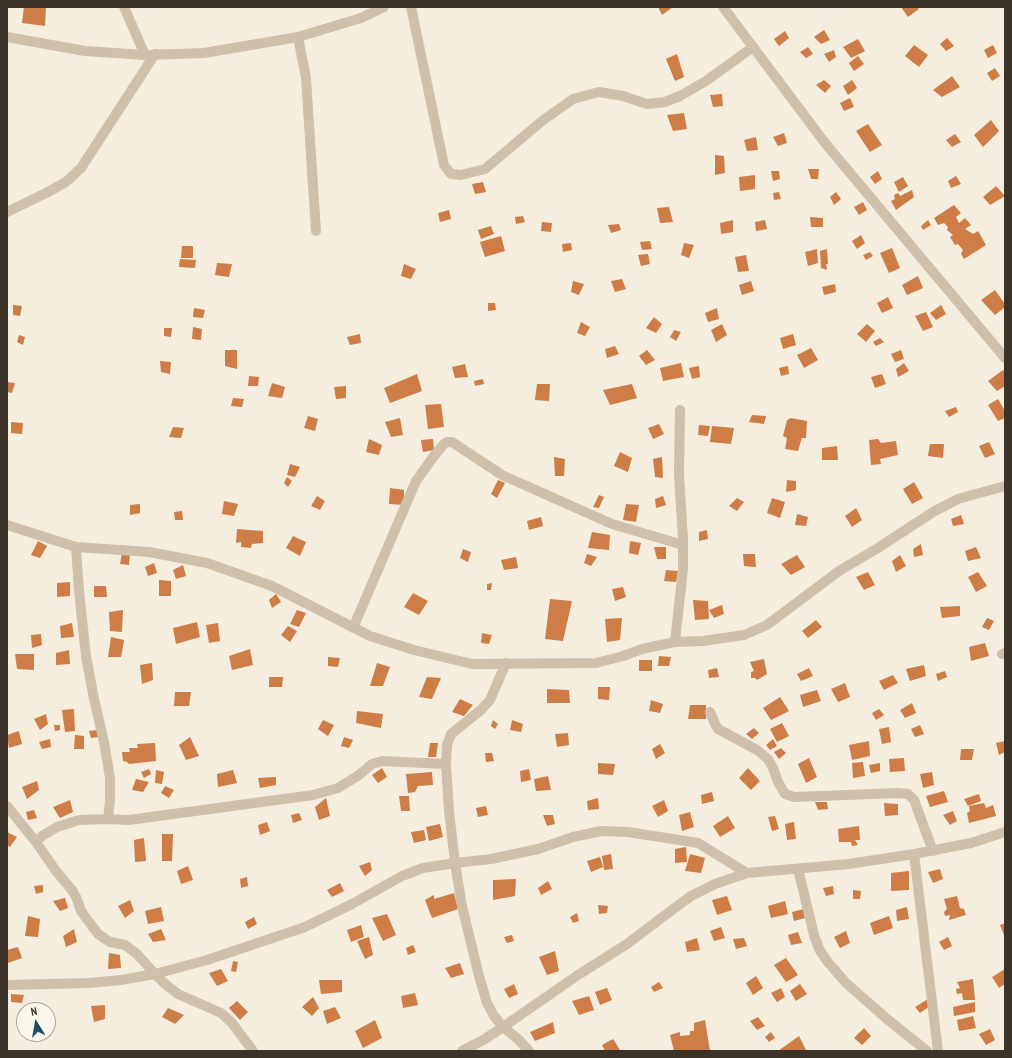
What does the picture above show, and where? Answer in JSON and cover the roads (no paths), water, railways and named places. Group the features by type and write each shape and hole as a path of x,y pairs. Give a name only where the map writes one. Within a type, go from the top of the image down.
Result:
{"street":[{"path":"124,7 150,54"},
{"path":"7,37 85,51 150,54 204,53 298,37 361,18 384,7"},
{"path":"411,7 444,165 451,174 460,175 485,169 542,121 573,99 598,92 623,96 647,104 665,102 680,96 706,81 753,47"},
{"path":"723,7 825,143 1005,358"},
{"path":"298,37 306,78 316,231"},
{"path":"7,212 66,182 81,168 150,54"},
{"path":"675,642 684,569 678,474 680,410"},
{"path":"353,628 416,481 434,456 447,442 452,442 502,475 612,524 683,545"},
{"path":"7,525 76,547 149,552 207,563 272,586 370,636 414,650 472,664 596,663 642,649 675,642 703,641 744,635 767,625 839,571 933,512 958,499 1005,486"},
{"path":"76,547 86,656 110,778 108,818"},
{"path":"506,663 490,700 481,710 451,734 446,764 449,811 455,863 462,906 478,976 487,1003 494,1016 503,1027 518,1039 529,1051"},
{"path":"710,712 714,724 718,729 757,750 768,759 785,794 794,797 898,793 908,794 914,800 933,851"},
{"path":"36,842 42,836 57,827 79,820 108,818 129,820 313,795 338,788 359,775 372,764 382,761 446,764"},
{"path":"7,806 36,842 56,872 72,890 78,899 81,912 98,934 110,942 125,945 137,954 165,984 178,994 221,1013 232,1023 253,1051"},
{"path":"7,985 90,983 121,980 155,974 207,960 305,927 352,904 402,876 423,868 491,859 538,849 573,837 601,831 628,832 698,843 747,873"},
{"path":"462,1051 485,1039 578,975 628,944 668,912 691,896 715,884 747,873 849,864 933,851 971,843 1005,832"},
{"path":"914,854 938,1051"},
{"path":"798,869 814,935 819,949 827,961 846,983 887,1019 927,1051"}]}
